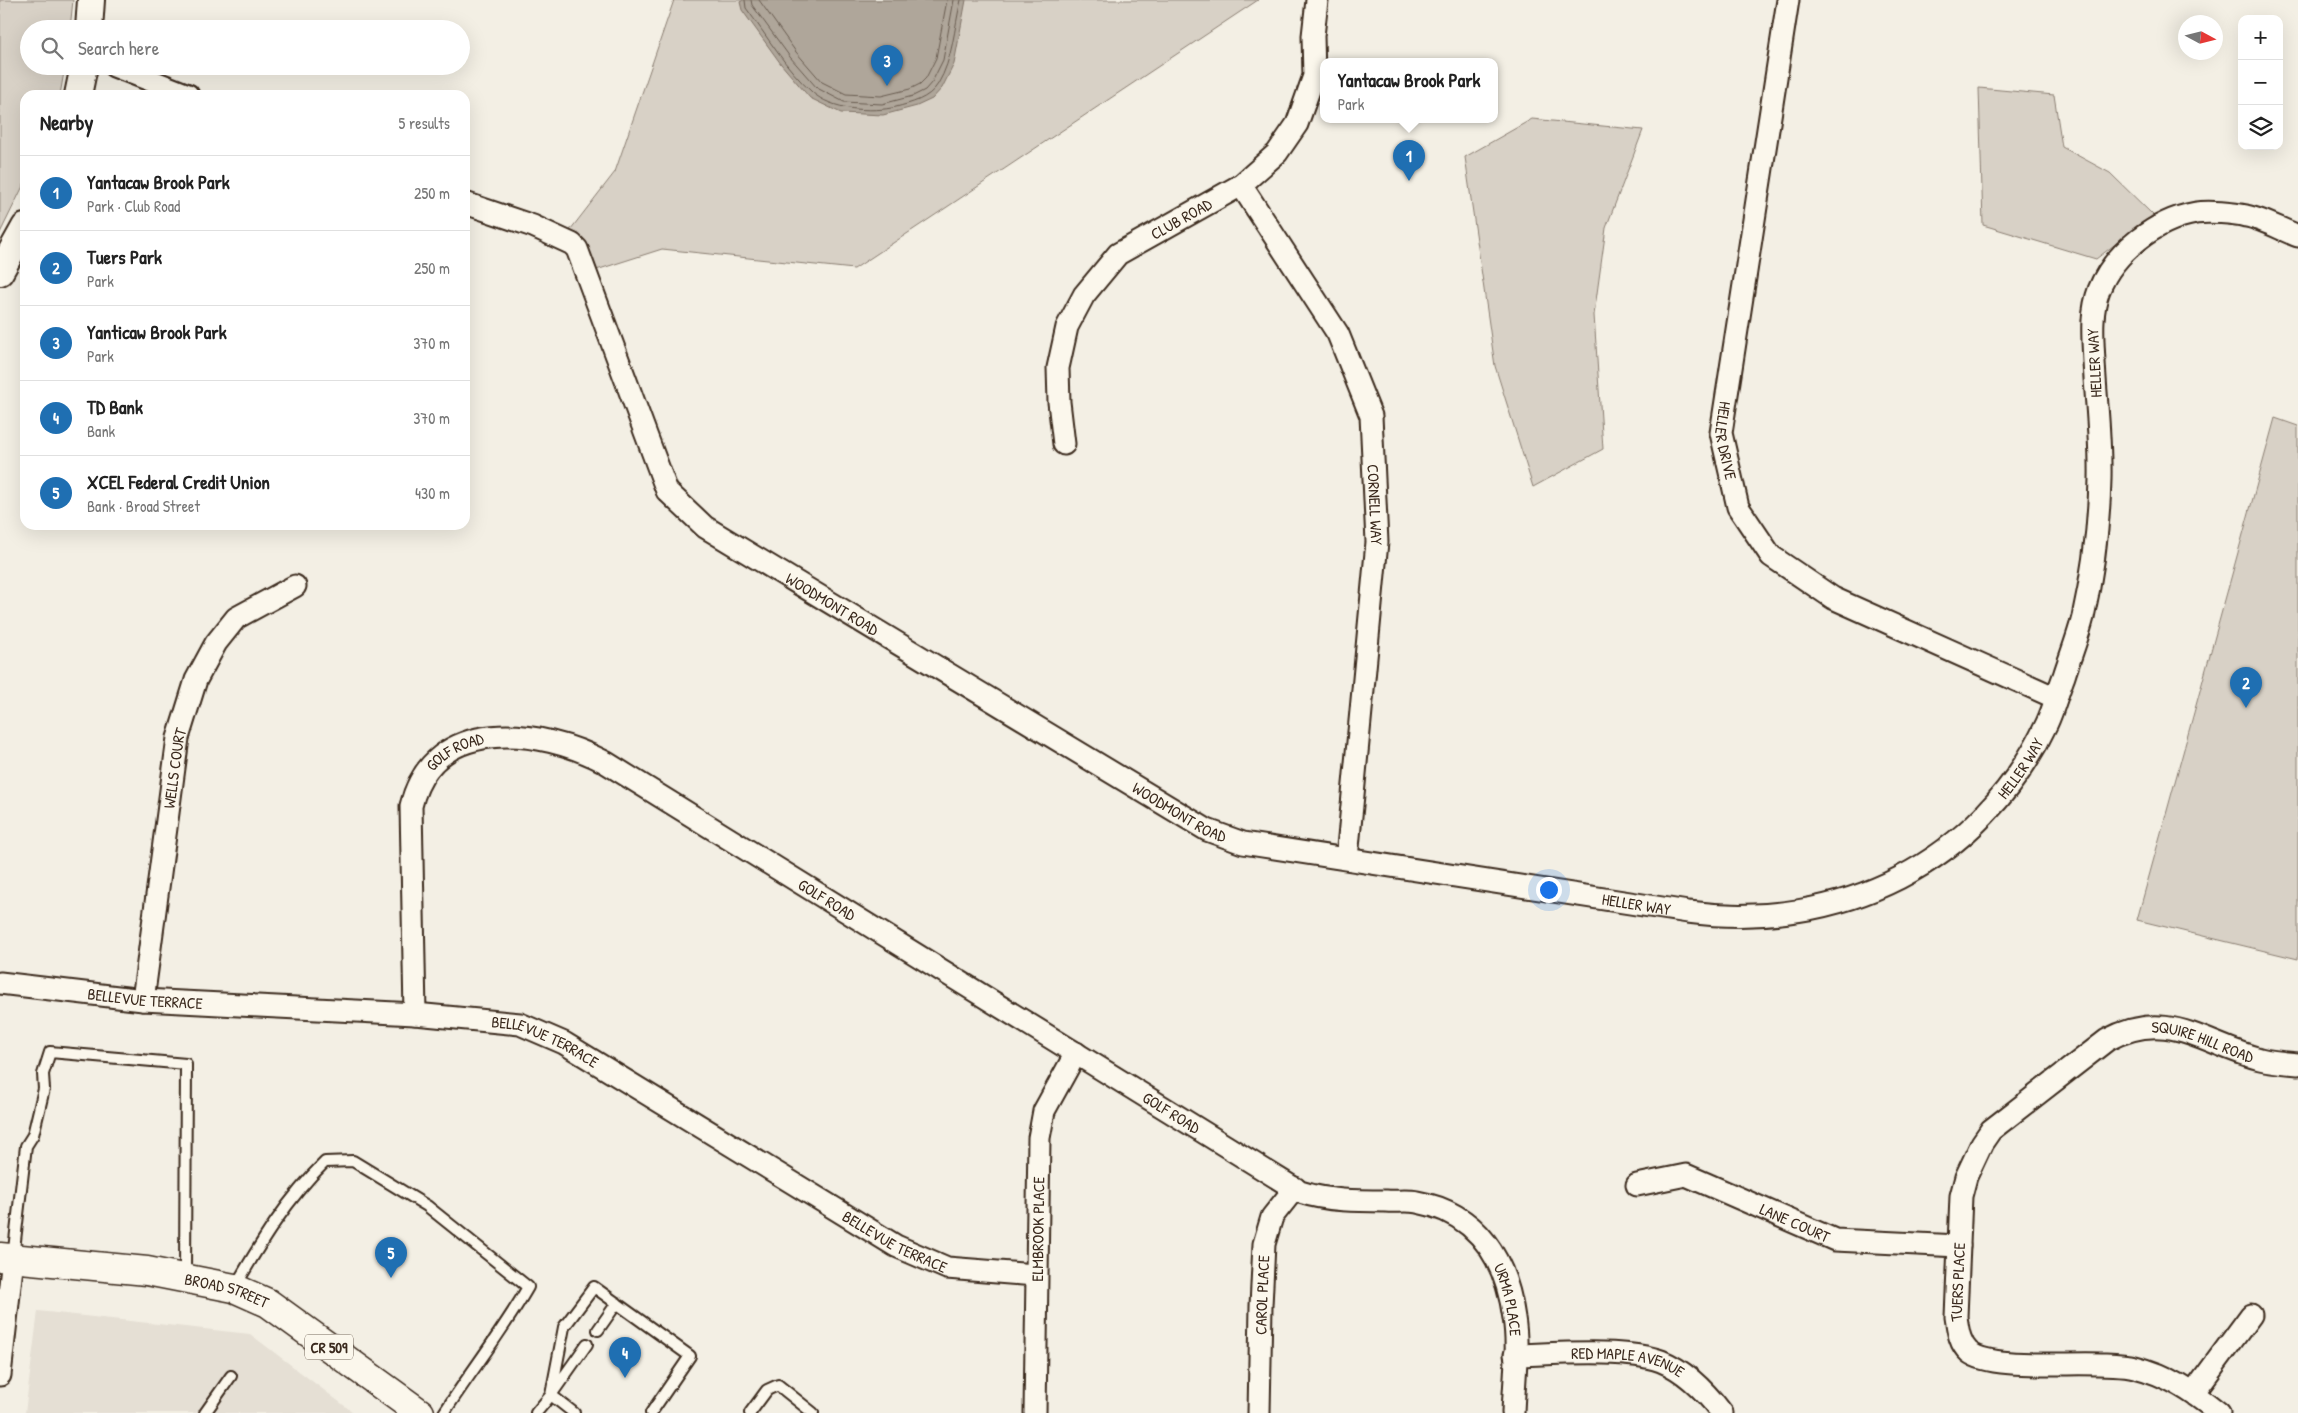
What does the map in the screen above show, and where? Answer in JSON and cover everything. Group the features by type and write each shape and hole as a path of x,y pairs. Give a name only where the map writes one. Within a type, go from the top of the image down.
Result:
{"main road":[{"name":"BROAD STREET","path":"6,1258 147,1271 234,1288 268,1303 420,1413"}],"street":[{"path":"90,20 91,0"},
{"name":"CLUB ROAD","path":"1064,444 1059,402 1058,368 1067,327 1084,295 1118,254 1241,185 1277,154 1297,124 1314,76 1313,36 1317,0"},
{"name":"HELLER DRIVE","path":"1788,0 1721,433 1738,507 1771,556 1833,598 2056,698"},
{"path":"79,90 82,75"},
{"path":"137,75 175,90"},
{"name":"CORNELL WAY","path":"1241,185 1338,334 1371,416 1377,542 1347,858"},
{"name":"WOODMONT ROAD","path":"470,205 533,226 572,244 577,249 667,490 705,527 1207,830 1243,843 1347,858"},
{"name":"HELLER WAY","path":"1347,858 1715,916 1749,917 1819,908 1852,899 1892,882 1944,850 1971,828 1995,803 2016,775 2048,722 2082,620 2097,537 2100,477 2092,320 2099,289 2117,260 2141,238 2172,220 2198,213 2247,216 2298,236"},
{"path":"0,272 20,236"},
{"name":"WELLS COURT","path":"143,1000 178,738 196,680 216,643 236,618 295,586"},
{"name":"GOLF ROAD","path":"415,1014 411,806 414,794 421,779 431,765 458,745 474,740 513,736 532,738 570,746 605,762 1295,1188 1320,1198 1416,1202 1446,1211"},
{"name":"BELLEVUE TERRACE","path":"0,983 143,1000 415,1014 520,1024 564,1043 896,1246 947,1268 1035,1275"},
{"name":"SQUIRE HILL ROAD","path":"2108,1040 2139,1027 2164,1026 2220,1043 2261,1059 2298,1064"},
{"name":"TUERS PLACE","path":"2108,1040 1991,1130 1982,1143 1966,1177 1961,1196 1958,1331 1962,1343 1976,1356 1998,1362 2115,1364 2134,1367 2173,1381 2194,1392 2219,1413"},
{"name":"ELMBROOK PLACE","path":"1035,1413 1035,1275 1039,1138 1044,1111 1076,1053"},
{"name":"LANE COURT","path":"1637,1184 1686,1175 1835,1240 1959,1246"},
{"name":"CAROL PLACE","path":"1259,1413 1264,1244 1272,1217 1295,1188"},
{"name":"URMA PLACE","path":"1446,1211 1474,1228 1492,1249 1506,1282 1515,1319 1513,1413"},
{"path":"0,1375 6,1258"},
{"path":"2194,1392 2250,1315"},
{"name":"RED MAPLE AVENUE","path":"1515,1355 1626,1354 1660,1361 1688,1377 1722,1413"}],"lane":[{"path":"6,1258 26,1146 33,1135 44,1090 43,1074 50,1052 186,1064 185,1277"},
{"path":"234,1288 266,1234 301,1185 325,1162 353,1161 427,1206 528,1287 511,1316 475,1365 444,1413"},
{"path":"551,1395 564,1327 594,1287 690,1356 651,1413"},
{"path":"598,1330 617,1303"},
{"path":"536,1413 587,1344"},
{"path":"205,1413 231,1376"},
{"path":"750,1413 767,1390 778,1385 813,1413"},
{"path":"551,1395 574,1413"}],"shaded area":[{"path":"0,0 73,0 71,20 20,20 20,75 63,75 61,90 20,90 20,192 0,233"},
{"path":"674,0 1258,0 854,269 662,249 587,273 557,247 615,172"},
{"path":"1979,88 2054,95 2062,147 2110,173 2153,215 2096,259 1983,225"},
{"path":"1532,119 1643,130 1606,228 1594,315 1603,449 1533,487 1495,366 1465,157"},
{"path":"2275,418 2298,426 2298,959 2137,920"},
{"path":"38,1311 250,1334 354,1413 25,1413"}],"water":[{"path":"743,0 966,0 954,64 942,88 932,99 917,106 883,115 841,113 810,98 781,64 742,10 740,2"}],"place":[{"name":"Yanticaw Brook Park","path":"887,86"},
{"name":"Yantacaw Brook Park","path":"1409,181"},
{"name":"Tuers Park","path":"2246,708"},
{"name":"XCEL Federal Credit Union","path":"391,1278"},
{"name":"TD Bank","path":"625,1378"}]}
